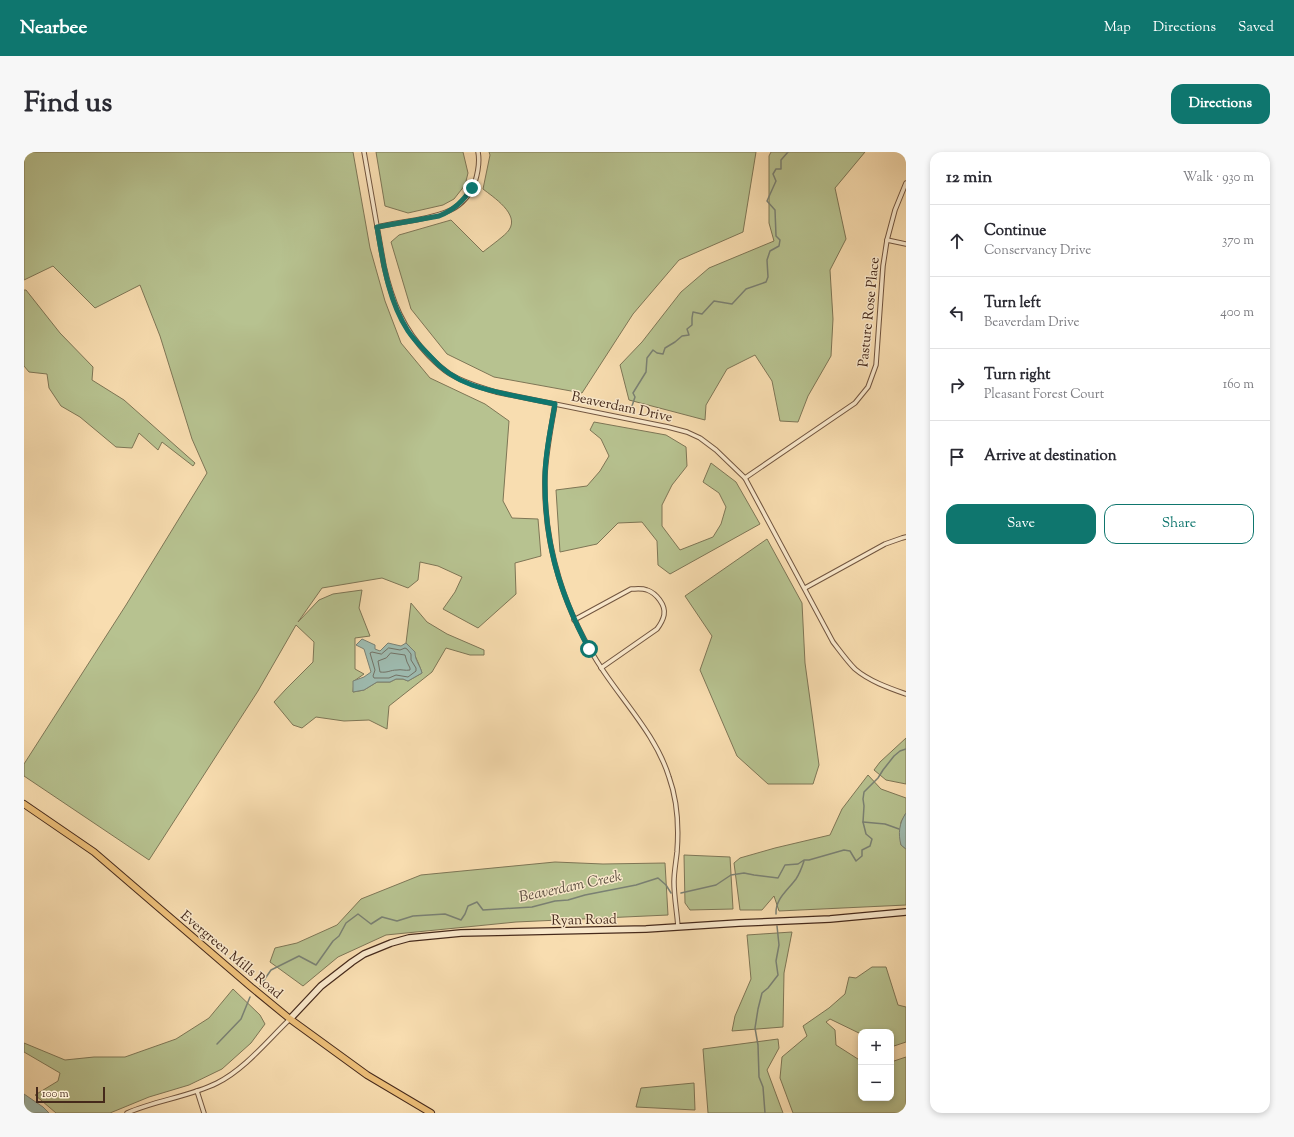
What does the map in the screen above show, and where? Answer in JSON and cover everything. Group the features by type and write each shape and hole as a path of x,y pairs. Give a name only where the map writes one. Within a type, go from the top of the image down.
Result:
{"main road":[{"name":"Evergreen Mills Road","path":"24,804 99,857 290,1019 367,1075 431,1113"},
{"name":"Ryan Road","path":"290,1019 321,986 352,962 364,954 391,943 409,938 462,933 590,931 678,927 731,923 830,919 906,912"}],"street":[{"name":"Beaverdam Drive","path":"364,152 385,272 396,307 408,331 436,363 450,374 471,384 496,392 668,426 700,438 716,450 745,478 833,642 842,655 856,669 873,681 906,694"},
{"path":"377,227 439,216 456,208 472,188 478,169 478,152"},
{"name":"Pasture Rose Place","path":"745,478 855,403 868,387 876,365 883,266 887,240 895,210 906,183"},
{"path":"887,240 906,244"},
{"path":"555,404 545,475 549,539 556,570 574,620 589,649 653,742 669,776 678,814 678,835 674,881 678,927"},
{"path":"805,588 885,544 906,537"},
{"path":"574,620 631,589 638,588 647,590 662,602 665,609 664,615 662,623 657,629 601,668"},
{"path":"127,1113 154,1103 197,1091 217,1083 236,1071 290,1019"},
{"path":"197,1091 204,1113"}],"green space":[{"path":"24,152 353,152 370,248 385,301 401,343 430,378 485,404 509,421 503,501 512,518 538,519 541,556 515,563 516,594 478,628 443,609 455,592 462,577 438,566 420,562 418,580 408,588 382,578 322,588 298,622 319,600 333,594 362,590 359,608 370,636 355,638 355,669 364,674 354,681 353,692 364,690 377,682 390,682 396,679 408,681 422,673 418,661 406,643 411,603 427,622 447,634 484,650 484,655 470,655 446,648 432,672 389,706 387,729 369,720 344,721 316,717 302,728 293,725 274,702 313,662 314,642 296,625 258,691 149,860 24,776 24,764 126,605 207,473 192,439 160,336 140,285 95,308 53,266 24,280"},
{"path":"376,152 463,152 468,173 465,185 454,199 443,205 408,213 385,206"},
{"path":"489,152 756,152 743,232 679,260 633,314 582,393 494,377 447,354 411,309 391,242 399,235 451,220 483,252 509,230 511,218 508,212 499,201 483,189 490,155"},
{"path":"771,152 865,152 835,188 846,239 830,270 833,319 831,356 808,396 798,422 780,421 772,381 755,355 727,369 706,405 705,420 629,400 620,365 642,342 681,292 709,268 774,241 769,223 769,156"},
{"path":"24,290 26,290 60,333 93,367 92,380 124,400 195,463 193,466 162,442 158,450 139,433 132,448 116,447 80,417 61,406 49,388 47,374 29,372 24,366"},
{"path":"594,422 666,435 686,447 687,466 672,485 662,505 662,526 680,550 713,537 721,524 726,507 719,493 703,482 711,463 736,482 760,524 670,574 658,565 657,541 642,522 618,523 597,544 560,552 556,490 587,486 600,471 609,456 601,439 590,430"},
{"path":"767,539 802,603 805,663 819,765 813,784 768,784 737,756 700,670 712,636 685,596"},
{"path":"906,738 906,784 886,780 874,770 880,762"},
{"path":"868,775 881,789 906,798 906,813 901,822 901,845 906,849 906,905 779,911 774,896 762,910 740,910 734,863 740,858 830,835 842,809"},
{"path":"684,855 730,857 733,909 690,910 685,903"},
{"path":"555,862 603,864 665,863 668,915 516,922 386,935 338,957 303,986 270,962 275,948 297,943 337,925 361,899 421,875"},
{"path":"792,932 784,973 783,1027 732,1031 735,1016 751,979 747,935"},
{"path":"872,967 886,967 898,1005 906,1007 906,1042 894,1046 894,1029 858,1029 858,1033 830,1019 826,1022 835,1030 836,1045 858,1059 858,1101 894,1101 894,1061 906,1057 906,1113 793,1113 780,1078 782,1057 807,1036 803,1026 829,1008 845,994 849,977 856,978"},
{"path":"233,989 260,1015 265,1024 251,1043 222,1069 189,1085 149,1097 110,1113 56,1113 35,1095 58,1081 60,1073 24,1052 24,1043 65,1060 94,1057 125,1057 176,1039 209,1018"},
{"path":"778,1039 779,1048 767,1070 783,1113 708,1113 703,1049"},
{"path":"694,1083 695,1110 636,1107 641,1088"}],"water":[{"path":"362,639 375,645 375,649 380,651 388,643 401,646 406,643 415,652 422,673 408,681 396,679 390,682 377,682 364,690 353,692 353,681 364,677 371,672 364,649 356,645"},
{"path":"906,813 906,849 901,845 899,833"},
{"path":"24,1094 43,1107 49,1113 24,1113"}],"waterway":[{"path":"632,406 635,397 633,393 646,372 647,358 653,350 657,353 663,354 665,348 682,336 689,335 687,329 692,325 693,312 702,314 714,301 732,304 746,289 766,282 768,277 767,260 770,251 779,246 780,240 776,236 775,210 767,201 776,181 773,174 776,169 781,169 781,160 788,152"},
{"name":"Beaverdam Creek","path":"681,893 716,885 731,875 744,873 778,878 785,865 798,864 804,860 809,860 844,850 850,851 856,861 862,856 862,850 870,846 872,839 866,834 863,822 864,792 878,778 894,756 900,751 906,749"},
{"path":"863,822 885,824 899,829"},
{"path":"776,914 776,909 780,899 796,879 804,861"},
{"name":"Beaverdam Creek","path":"260,986 271,970 299,956 316,965 333,941 339,936 346,923 358,914 371,924 382,917 397,921 413,916 445,914 461,920 468,906 477,902 483,910 532,907 636,885 658,878 666,885 671,893"},
{"path":"765,1113 763,1087 759,1077 758,1045 755,1028 762,993 778,975 776,961 779,945 777,926"},
{"name":"Beaverdam Creek","path":"217,1044 241,1019 250,997"}],"route":[{"path":"472,188 456,208 447,213 439,216 377,227 388,284 396,307 408,331 436,363 450,374 471,384 496,392 555,404 545,475 549,539 556,570 567,602 589,649"}]}
